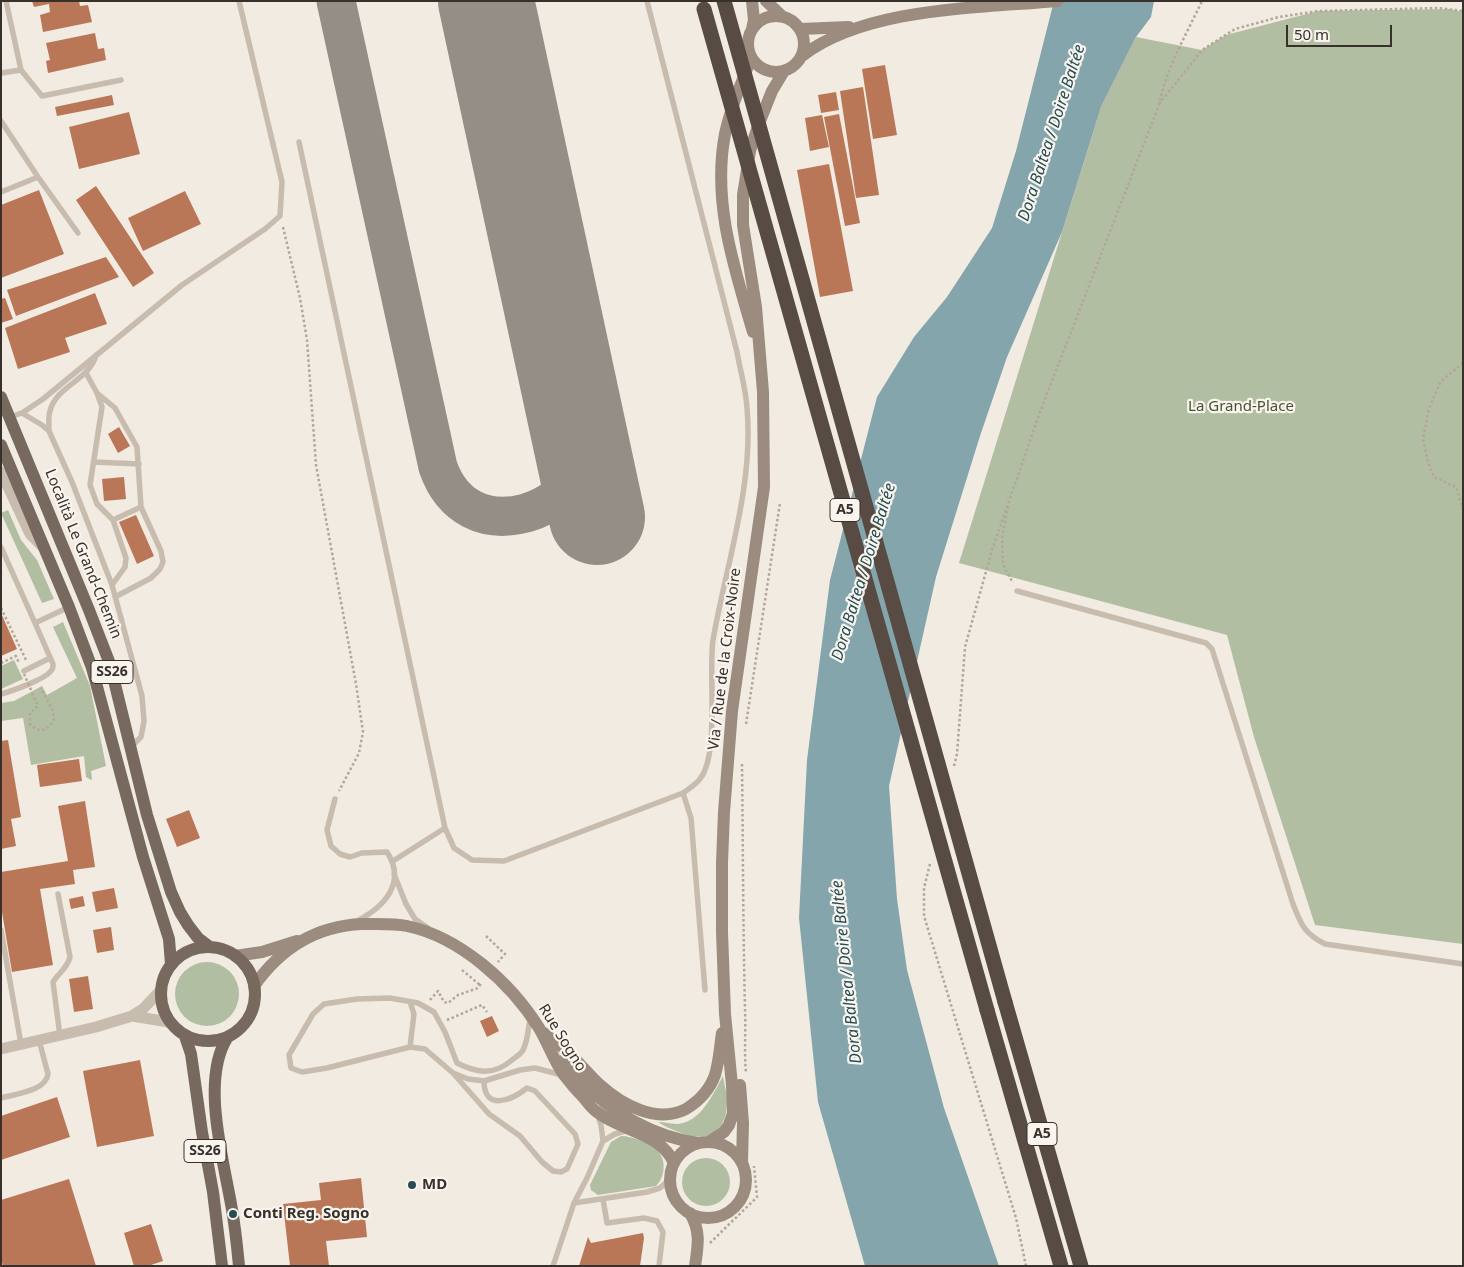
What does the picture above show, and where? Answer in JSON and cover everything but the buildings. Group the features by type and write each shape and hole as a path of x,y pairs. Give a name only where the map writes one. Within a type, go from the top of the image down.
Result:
{"highway":[{"name":"A5","path":"724,1 1080,1266"},
{"name":"A5","path":"702,5 1061,1266"}],"main road":[{"name":"Località Le Grand-Chemin","path":"1,397 16,415 110,664 147,815 171,892 180,912 198,938 210,947 226,950 235,956"},
{"name":"SS26","path":"1,444 69,607 92,668 143,857 169,940 171,964"},
{"path":"210,947 189,951 171,964 162,981 160,991 162,1006 169,1022 192,1040 208,1042 227,1038 244,1026 249,1018 255,1000 254,986 247,968 235,956"},
{"name":"SS26","path":"185,1036 190,1054 213,1192 222,1266"},
{"name":"SS26","path":"227,1038 218,1059 215,1102 233,1214 239,1266"}],"street":[{"path":"752,1 754,20 747,44 751,58 756,64 768,71 784,71 794,66 802,56 821,42 866,25"},
{"path":"766,1 782,17 796,24 800,29 804,42 802,56"},
{"path":"800,29 839,28 940,12 1058,1"},
{"path":"752,29 767,17 782,17"},
{"name":"Via / Rue de la Croix-Noire","path":"751,58 736,96 725,132 721,174 722,210 732,258 760,356"},
{"name":"Via / Rue de la Croix-Noire","path":"704,1142 724,1132 729,1125 733,1113 725,1014 722,863 732,710 764,487 765,441 760,356 756,307 743,225 743,195 750,151 758,126 772,91 784,71"},
{"path":"1,472 30,534 44,548"},
{"name":"Rue Sogno","path":"235,956 262,952 304,939 326,929 350,925 380,924 406,926 437,935 482,964 521,1004 539,1027 564,1075 597,1112 660,1144 670,1153 674,1163"},
{"name":"Rue Sogno","path":"254,986 270,967 304,939"},
{"name":"Via / Rue de la Croix-Noire","path":"724,966 748,1160"},
{"path":"1,1049 96,1027 132,1016 143,1009 160,991"},
{"path":"539,1027 565,1049 601,1086 618,1098 636,1109 651,1114 667,1116 680,1112 695,1103 705,1092 715,1075 725,1014"},
{"path":"132,1016 169,1022"},
{"name":"Rue Sogno","path":"550,1038 581,1080 612,1108 678,1140 704,1142"},
{"path":"695,1266 699,1242 708,1224 732,1209 743,1196 746,1185 748,1160 720,1143 704,1142 684,1150 674,1163 670,1179 671,1187 678,1202 690,1213 696,1222 699,1242"},
{"path":"690,1213 698,1217 717,1217"}],"lane":[{"path":"6,1 21,70 42,96 121,80"},
{"path":"16,415 43,400 182,285 265,230 280,216 282,182 238,1"},
{"path":"299,142 445,828 454,848 472,860 504,861 683,793 702,777 709,756 713,698 711,664 713,641 737,528 747,455 747,408 737,352 647,1"},
{"path":"1,73 21,70"},
{"path":"1,120 38,178 78,233"},
{"path":"1,192 38,178"},
{"path":"96,355 94,364 86,374 55,399 49,412 49,431 72,482 112,585 142,696 144,721 141,737 130,748"},
{"path":"86,374 102,406 90,485 97,504 113,520 126,558 125,567 112,585"},
{"path":"97,393 115,408 137,447 141,507 161,551 163,562 160,569 151,578 115,597"},
{"path":"16,415 42,425 49,431"},
{"path":"94,462 139,464"},
{"path":"113,520 141,507"},
{"path":"1,547 53,664 50,673 1,694"},
{"path":"1017,590 1206,643 1212,649 1301,925 1312,938 1325,944 1463,964"},
{"path":"35,623 69,607"},
{"path":"22,670 50,658"},
{"path":"683,793 691,818 706,990"},
{"path":"335,799 327,830 331,846 340,854 350,857 362,853 387,852 392,861 394,874 406,904 415,919 437,935"},
{"path":"392,861 445,828"},
{"path":"350,925 376,910 383,903 390,894 394,874"},
{"path":"58,894 70,957 67,967 58,974 53,982 60,1036"},
{"path":"1,930 21,1044"},
{"path":"484,1081 486,1093 492,1099 500,1102 517,1096 527,1088 535,1091 575,1134 578,1144 567,1169 561,1172 553,1171 542,1162 520,1136 489,1114 453,1073 425,1049 410,1047 327,1068 302,1072 291,1068 289,1054 313,1014 324,1004 365,998 390,998 424,1006 434,1012 457,1063 473,1071 491,1071 507,1064 523,1052 528,1037 530,1017"},
{"path":"410,1002 414,1014 410,1047"},
{"path":"1,1098 42,1086 48,1080 39,1040"},
{"path":"453,1073 468,1079 484,1081 520,1070 535,1068 564,1075"},
{"path":"553,1266 574,1203 603,1141 597,1112"},
{"path":"603,1141 615,1134 630,1130"},
{"path":"574,1203 660,1188 670,1179"},
{"path":"603,1199 607,1223 644,1218 657,1221 663,1232 659,1266"}],"path":[{"path":"953,772 957,754 965,647 1008,499 1158,105 1171,66 1202,1"},
{"path":"1158,105 1202,50 1235,29 1279,17 1318,11 1429,8 1463,11"},
{"path":"280,216 300,298 307,340 316,465 363,732 359,753 335,799"},
{"path":"1463,364 1441,381 1429,408 1423,439 1428,462 1434,477 1456,487 1463,509"},
{"path":"1008,499 1002,539 1003,565 1017,590"},
{"path":"745,726 780,503"},
{"path":"1,608 30,668"},
{"path":"1,663 16,656 38,706 30,713 30,724 34,729 40,731 47,729 54,719 53,711 37,679"},
{"path":"742,755 746,1010 744,1051 747,1080"},
{"path":"931,862 924,888 924,916 1016,1218 1026,1266"},
{"path":"424,1006 438,991 444,1002 448,1003 458,995 478,988 505,954 486,936"},
{"path":"462,970 480,985"},
{"path":"440,1023 482,1005 487,1012"},
{"path":"699,1242 710,1243 757,1198 748,1160"}],"green space":[{"name":"La Grand-Place","path":"1449,9 1463,12 1463,944 1315,925 1254,737 1227,635 959,563 1101,107 1136,37 1202,50 1226,35 1318,11"},
{"path":"8,510 21,540 37,560 54,599 42,603 1,513"},
{"path":"63,622 90,686 106,766 91,771 91,780 86,777 84,756 31,765 23,718 1,721 1,703 14,701 42,686 47,695 77,678 53,627"},
{"path":"14,660 23,679 1,689 1,666"},
{"path":"201,962 213,962 230,971 237,982 239,994 237,1006 230,1017 213,1026 201,1026 189,1021 180,1012 175,1000 175,988 180,976 189,967"},
{"path":"723,1076 727,1100 725,1118 719,1128 712,1134 692,1136 680,1133 658,1122 678,1124 693,1118 700,1113 710,1099"},
{"path":"621,1136 640,1140 657,1150 662,1159 663,1173 656,1186 598,1195 591,1190 590,1185 611,1142"},
{"path":"706,1158 715,1160 723,1165 728,1173 730,1182 728,1191 723,1199 715,1204 706,1206 697,1204 689,1199 684,1191 682,1182 684,1173 689,1165 697,1160"}],"water":[{"name":"Dora Baltea / Doire Baltée","path":"1054,1 1154,1 1151,17 1136,37 1101,107 1062,232 1007,357 980,436 936,577 889,786 897,899 907,970 944,1108 999,1266 865,1266 818,1102 799,918 807,760 830,580 877,397 914,337 947,297 992,228 1016,151"}],"taxiway":[{"path":"336,1 438,467 444,481 461,502 484,514 511,516 542,507 563,492 576,469 579,452 577,423"}],"runway":[{"path":"486,1 597,517"}],"place":[{"name":"MD","path":"412,1185"},
{"name":"Conti Reg. Sogno","path":"233,1214"}]}
